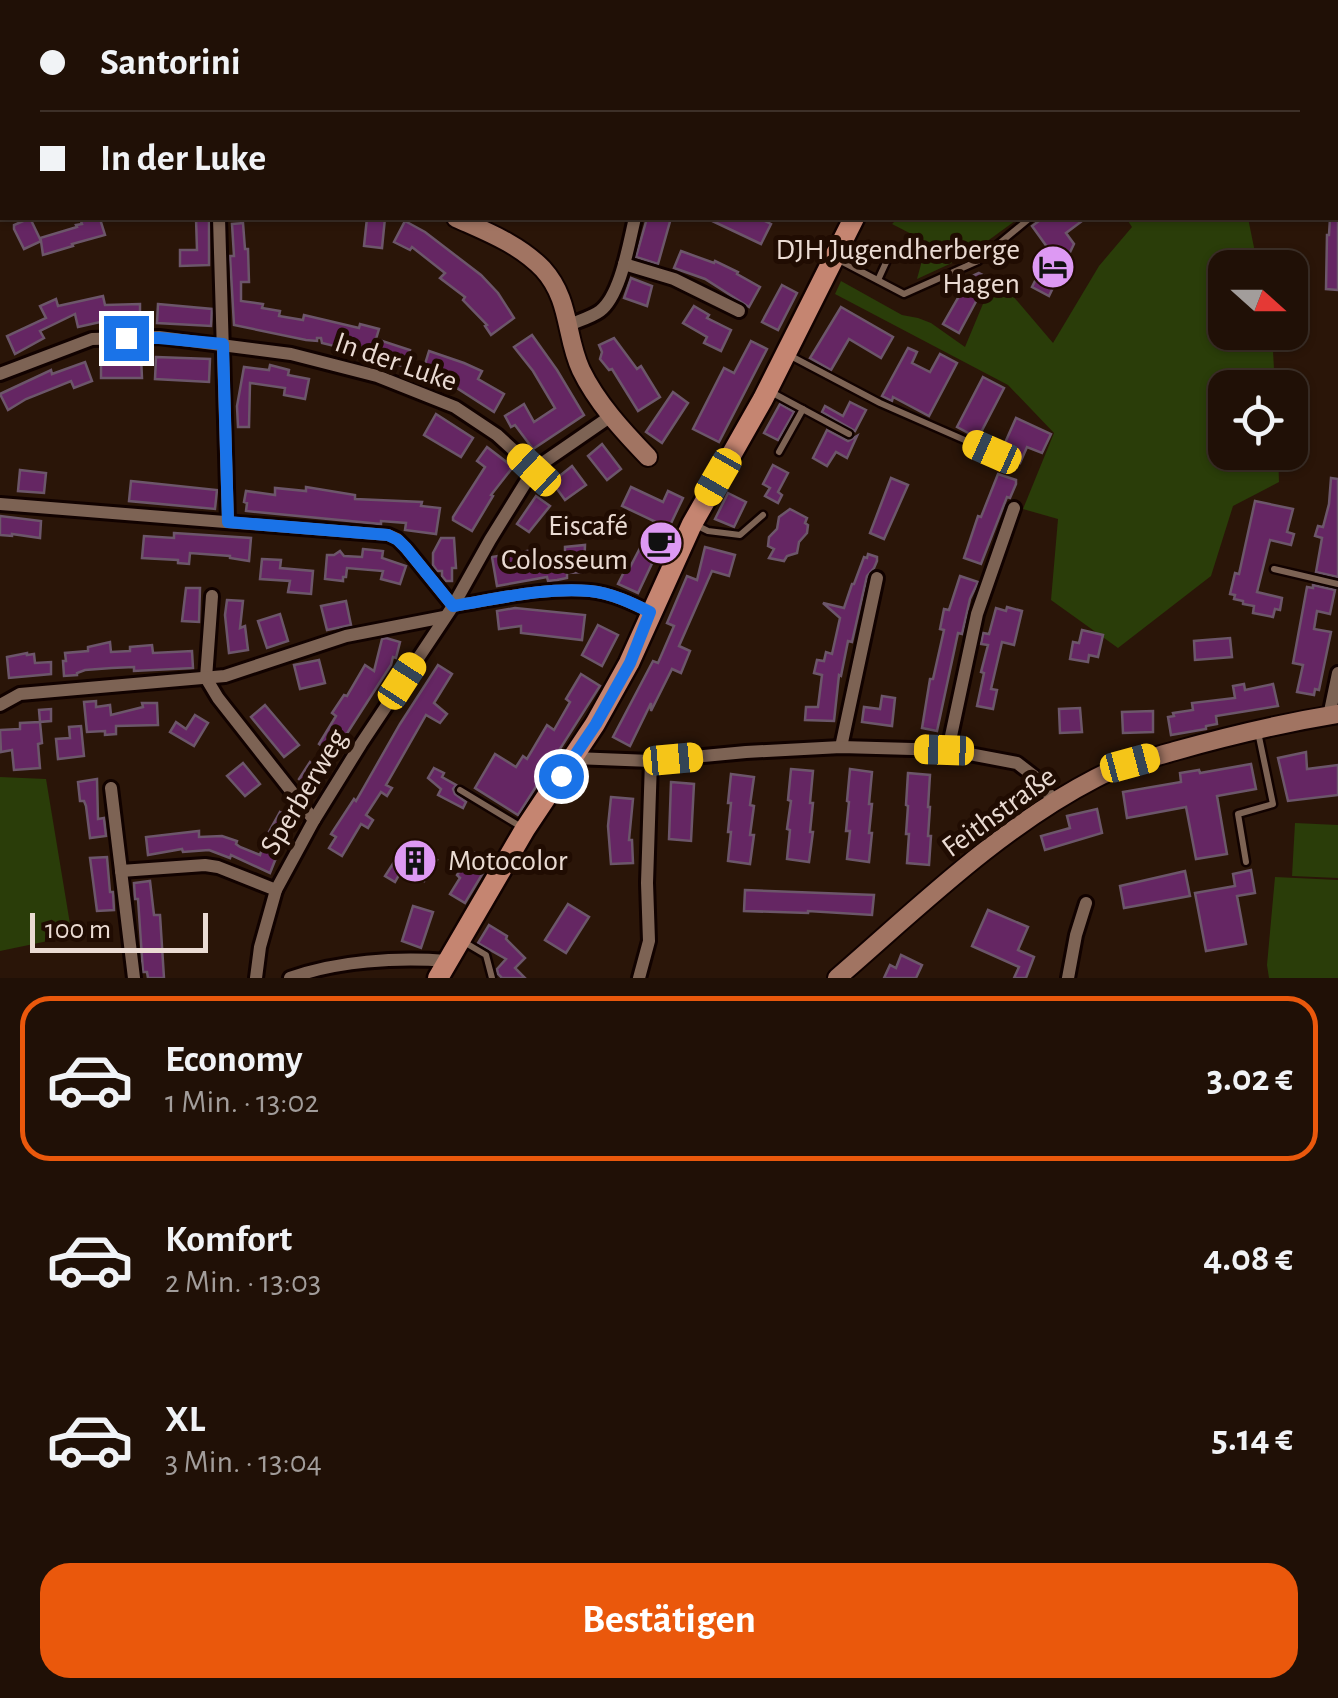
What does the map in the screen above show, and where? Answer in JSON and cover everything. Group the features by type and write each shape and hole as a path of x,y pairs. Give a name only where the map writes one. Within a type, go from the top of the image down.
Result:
{"main road":[{"path":"460,220 521,249 545,271 558,292 580,368 611,416 648,457"},
{"path":"442,969 630,663 692,524 767,390 853,220"},
{"name":"Feithstraße","path":"837,978 964,869 1054,802 1097,777 1130,763 1334,715"}],"street":[{"path":"219,220 228,522"},
{"path":"569,325 600,311 611,298 635,220"},
{"path":"624,264 674,279 739,311"},
{"name":"In der Luke","path":"0,374 92,339 159,338 290,354 377,376 455,407 498,436 534,470"},
{"name":"Sperberweg","path":"256,978 276,890 314,820 449,612 534,470 611,416"},
{"path":"0,504 388,535 406,548 449,612"},
{"path":"948,750 977,614 1014,508"},
{"path":"841,747 877,578"},
{"path":"0,705 20,694 224,676 346,636 529,594 591,591 650,612"},
{"path":"212,596 206,678 314,820"},
{"path":"1334,715 1338,673"},
{"path":"574,758 651,761 841,747 948,750 1017,763 1039,780 1054,802"},
{"path":"640,978 649,941 651,761"},
{"path":"112,788 134,978"},
{"path":"121,871 204,864 276,890"},
{"path":"1068,978 1086,903"},
{"path":"290,978 340,965 403,960 442,969"}],"lane":[{"path":"833,258 904,294 978,261 1028,220"},
{"path":"878,280 889,256"},
{"path":"786,354 880,403 992,452"},
{"path":"767,390 850,434"},
{"path":"779,452 802,410"},
{"path":"692,524 708,531 740,535 763,515"},
{"path":"1274,569 1338,584"},
{"path":"1246,862 1238,814 1273,804 1258,731"},
{"path":"460,790 525,829"},
{"path":"460,940 486,955 492,978"}],"green space":[{"path":"896,220 1016,220 967,256 917,279 927,242 892,224"},
{"path":"1127,220 1248,220 1255,250 1208,250 1208,350 1273,350 1274,370 1208,370 1208,470 1279,470 1279,482 1233,506 1211,576 1118,648 1051,600 1058,519 1023,509 1054,433 1008,385 835,294 841,281 902,315 931,323 965,347 995,275 1053,343 1099,266 1132,227"},
{"path":"0,777 46,779 72,936 0,951"},
{"path":"1295,823 1338,825 1338,878 1292,876"},
{"path":"1275,877 1338,880 1338,978 1269,978"}],"building":[{"path":"31,220 41,241 24,249 14,225"},
{"path":"81,220 100,220 105,235 43,255 40,238 77,227 82,224"},
{"path":"196,220 209,220 209,265 180,266 180,250 197,250"},
{"path":"367,220 385,220 382,248 364,246"},
{"path":"646,220 670,220 658,264 636,257"},
{"path":"710,220 763,220 771,224 761,244"},
{"name":"DJH Jugendherberge Hagen","path":"1040,220 1083,220 1066,233 1074,244 1049,296 1032,287 1050,251 1032,226"},
{"path":"1330,220 1338,220 1338,290 1326,289"},
{"path":"405,221 481,275 514,318 491,335 487,325 463,300 465,297 440,278 445,273 412,247 410,250 394,242"},
{"path":"243,223 249,282 241,282 241,301 263,304 262,308 280,311 279,316 303,320 304,315 379,329 376,339 410,350 405,367 322,343 321,338 306,340 234,325 232,224"},
{"path":"681,251 715,261 760,287 749,307 705,279 674,268"},
{"path":"979,273 985,276 986,283 959,333 943,324 970,277"},
{"path":"631,278 652,286 647,306 624,298"},
{"path":"782,285 797,293 778,330 762,322"},
{"path":"103,296 105,305 140,304 140,322 118,322 118,318 78,327 75,314 40,331 44,338 15,354 7,336 46,318 40,306 56,299 58,306"},
{"path":"158,304 212,309 211,326 157,323"},
{"path":"694,306 731,330 721,351 704,343 707,337 683,323"},
{"path":"841,307 893,337 881,358 849,339 831,370 810,358"},
{"path":"532,335 584,415 533,449 505,416 524,404 534,422 555,408 514,347"},
{"path":"614,338 637,369 641,366 660,397 638,411 612,369 600,359 599,345"},
{"path":"751,341 767,349 719,442 693,429 724,368 734,373"},
{"path":"908,348 917,352 912,363 930,372 940,354 957,363 929,416 893,397 892,401 882,396"},
{"path":"429,351 482,371 478,379 504,394 494,412 452,385 422,374"},
{"path":"101,357 141,357 142,378 101,378"},
{"path":"156,357 210,359 209,382 155,379"},
{"path":"85,362 92,381 74,388 71,381 8,410 0,394 51,370 52,374"},
{"path":"270,365 289,370 288,375 309,379 305,399 284,395 285,388 250,383 249,427 238,427 237,406 244,367 269,370"},
{"path":"983,377 1004,388 978,438 957,427"},
{"path":"673,392 688,403 662,443 646,432"},
{"path":"850,402 866,410 855,431 822,412 825,406 843,416"},
{"path":"780,404 794,412 778,440 764,433"},
{"path":"436,414 473,438 461,457 424,435"},
{"path":"1016,418 1051,434 1042,453 1027,447 1020,463 1000,454"},
{"path":"827,430 848,441 857,436 847,458 836,452 827,466 813,458"},
{"path":"602,444 621,469 607,480 588,456"},
{"path":"487,447 513,467 491,495 472,531 453,517 485,467 477,461"},
{"path":"773,465 788,473 778,492 782,495 778,503 765,496 770,488 763,484"},
{"path":"572,466 586,485 565,500 552,482"},
{"path":"20,470 46,473 44,493 18,491"},
{"path":"998,474 1016,480 1016,484 1010,498 1007,497 981,564 964,558"},
{"path":"891,478 908,485 884,539 870,533"},
{"path":"1331,478 1338,479 1338,577 1316,572 1322,538 1315,536 1318,526 1323,527"},
{"path":"131,481 217,490 215,509 129,501"},
{"path":"306,487 355,495 355,499 422,502 421,506 440,508 436,534 405,530 406,523 246,511 246,491 275,495 275,488 306,491"},
{"path":"631,487 663,502 668,491 683,498 638,593 618,584 654,521 622,506"},
{"path":"728,493 746,502 734,527 715,519"},
{"path":"536,496 550,506 529,532 517,524"},
{"path":"1255,501 1293,509 1287,532 1294,534 1291,545 1270,540 1257,592 1282,598 1280,610 1275,609 1273,617 1253,613 1254,606 1243,604 1230,594 1235,573 1239,574"},
{"path":"790,509 807,518 807,533 799,542 797,553 784,561 769,558 774,549 768,546 769,537 777,529 779,517"},
{"path":"0,516 41,521 40,538 0,535"},
{"path":"174,533 251,538 249,561 190,553 189,564 142,558 144,536 174,538"},
{"path":"441,538 454,538 456,568 452,568 452,581 446,581 442,571 433,565 433,553"},
{"path":"585,545 584,572 567,573 567,578 557,580 548,581 547,577 497,586 492,557 533,550 534,556 556,554 565,552 565,547"},
{"path":"705,547 735,555 729,576 712,571 679,646 690,651 681,673 672,669 630,746 613,737 653,661 658,663 674,626 667,623 687,576 697,580"},
{"path":"363,549 383,551 382,558 406,566 400,584 381,579 383,571 347,568 343,581 325,579 327,555 340,551 344,556 362,557"},
{"path":"868,554 877,557 877,561 867,576 852,642 848,641 839,675 834,721 805,720 806,707 818,707 822,675 814,673 817,660 824,661 826,652 832,654 840,618 823,603 844,608"},
{"path":"262,559 281,560 280,568 313,571 311,594 288,592 290,581 260,579"},
{"path":"960,576 978,582 962,634 958,633 937,731 922,728 944,630 940,629 944,609 949,610"},
{"path":"1307,587 1335,590 1330,614 1317,611 1314,629 1331,632 1319,690 1315,689 1314,695 1297,692 1303,665 1293,663"},
{"path":"186,588 200,588 199,622 182,621"},
{"path":"227,600 243,601 240,628 245,626 248,650 229,653"},
{"path":"346,601 351,625 327,630 321,606"},
{"path":"1007,607 1022,611 1014,645 1002,642 991,689 997,690 993,709 977,706 988,645 981,644 983,633 989,634 996,608 1006,611"},
{"path":"515,608 585,615 582,640 521,633 521,626 499,629 497,611"},
{"path":"280,614 288,641 267,648 258,621"},
{"path":"598,625 618,635 602,666 582,655"},
{"path":"1082,630 1103,635 1098,657 1089,655 1088,662 1070,659 1073,642 1079,643"},
{"path":"1230,638 1232,657 1195,660 1194,641"},
{"path":"382,639 400,642 396,658 393,657 340,751 312,790 299,779 310,762 315,766 326,749 319,744 336,716 332,713 365,665 374,671"},
{"path":"110,642 111,652 152,645 153,653 192,651 193,668 112,668 64,676 65,653 88,651 88,647"},
{"path":"34,654 35,663 51,662 51,674 9,678 7,657"},
{"path":"319,660 325,683 300,689 294,665"},
{"path":"438,665 452,674 434,703 447,714 440,723 426,715 386,785 392,788 387,796 381,792 366,815 373,820 368,828 361,824 342,856 329,848 336,837 331,834 356,801"},
{"path":"581,674 600,686 518,815 475,788 495,754 516,767 523,756 527,759 547,725 554,730"},
{"path":"1244,684 1245,690 1273,684 1278,706 1216,716 1217,724 1206,729 1171,735 1168,717 1173,713 1193,710 1192,703 1235,698 1233,686"},
{"path":"882,696 895,698 892,726 862,722 864,707 880,709"},
{"path":"96,701 96,707 110,705 111,715 143,707 142,703 157,703 158,725 116,726 116,734 87,732 84,702"},
{"path":"265,705 299,745 284,757 251,717"},
{"path":"1080,708 1082,732 1060,733 1059,709"},
{"path":"51,709 51,721 40,722 39,710"},
{"path":"1153,711 1153,732 1123,733 1122,712"},
{"path":"195,715 208,723 194,746 170,732 176,722 186,729"},
{"path":"40,722 40,768 14,770 12,750 1,752 0,730"},
{"path":"81,726 84,756 58,759 56,739 70,738 69,727"},
{"path":"1306,752 1307,769 1338,765 1338,795 1288,801 1278,758"},
{"path":"243,763 260,784 245,796 227,776"},
{"path":"1251,764 1256,789 1217,796 1227,854 1196,859 1186,807 1127,818 1123,792 1181,782 1180,773"},
{"path":"434,768 456,785 455,794 466,802 463,808 438,795 441,789 428,778"},
{"path":"791,769 813,771 809,862 787,859"},
{"path":"850,769 872,772 869,862 847,859"},
{"path":"908,773 930,775 929,865 907,863"},
{"path":"731,774 754,777 750,864 728,861"},
{"path":"97,779 98,819 104,818 106,836 90,838 78,782"},
{"path":"671,782 694,784 691,841 669,839"},
{"path":"611,797 633,799 629,840 633,863 611,864"},
{"path":"1097,809 1102,833 1045,850 1041,836 1070,828 1067,816"},
{"path":"280,812 297,821 287,840 284,838 270,873 231,855 230,858 209,850 182,849 148,855 146,837 199,831 199,837 222,836 260,855"},
{"name":"Motocolor","path":"407,842 437,860 424,881 403,868 395,882 385,876"},
{"path":"475,853 489,863 465,903 450,894 460,878 457,875"},
{"path":"107,857 114,910 97,911 90,858"},
{"path":"1251,870 1255,893 1237,896 1246,944 1206,951 1195,893 1235,886 1233,874"},
{"path":"1185,871 1190,896 1124,908 1120,886"},
{"path":"150,881 154,915 160,915 164,978 148,978 147,972 143,972 134,883"},
{"path":"745,890 874,895 872,915 744,911"},
{"path":"568,904 589,917 566,953 545,940"},
{"path":"413,906 433,912 421,948 402,941"},
{"path":"988,910 1028,927 1018,950 1034,957 1026,978 1014,978 1019,967 972,946"},
{"path":"489,925 507,936 525,958 515,968 525,978 502,978 498,974 497,969 506,959 478,943"},
{"path":"901,955 922,965 916,978 884,978 890,965 896,968"}],"place":[{"name":"DJH Jugendherberge Hagen","path":"1053,267"},
{"name":"Eiscafé Colosseum","path":"661,543"},
{"name":"Motocolor","path":"415,861"}],"route":[{"path":"126,338 223,344 228,522 388,535 406,548 453,606 511,596 591,591 650,612 630,663 561,776"}]}
